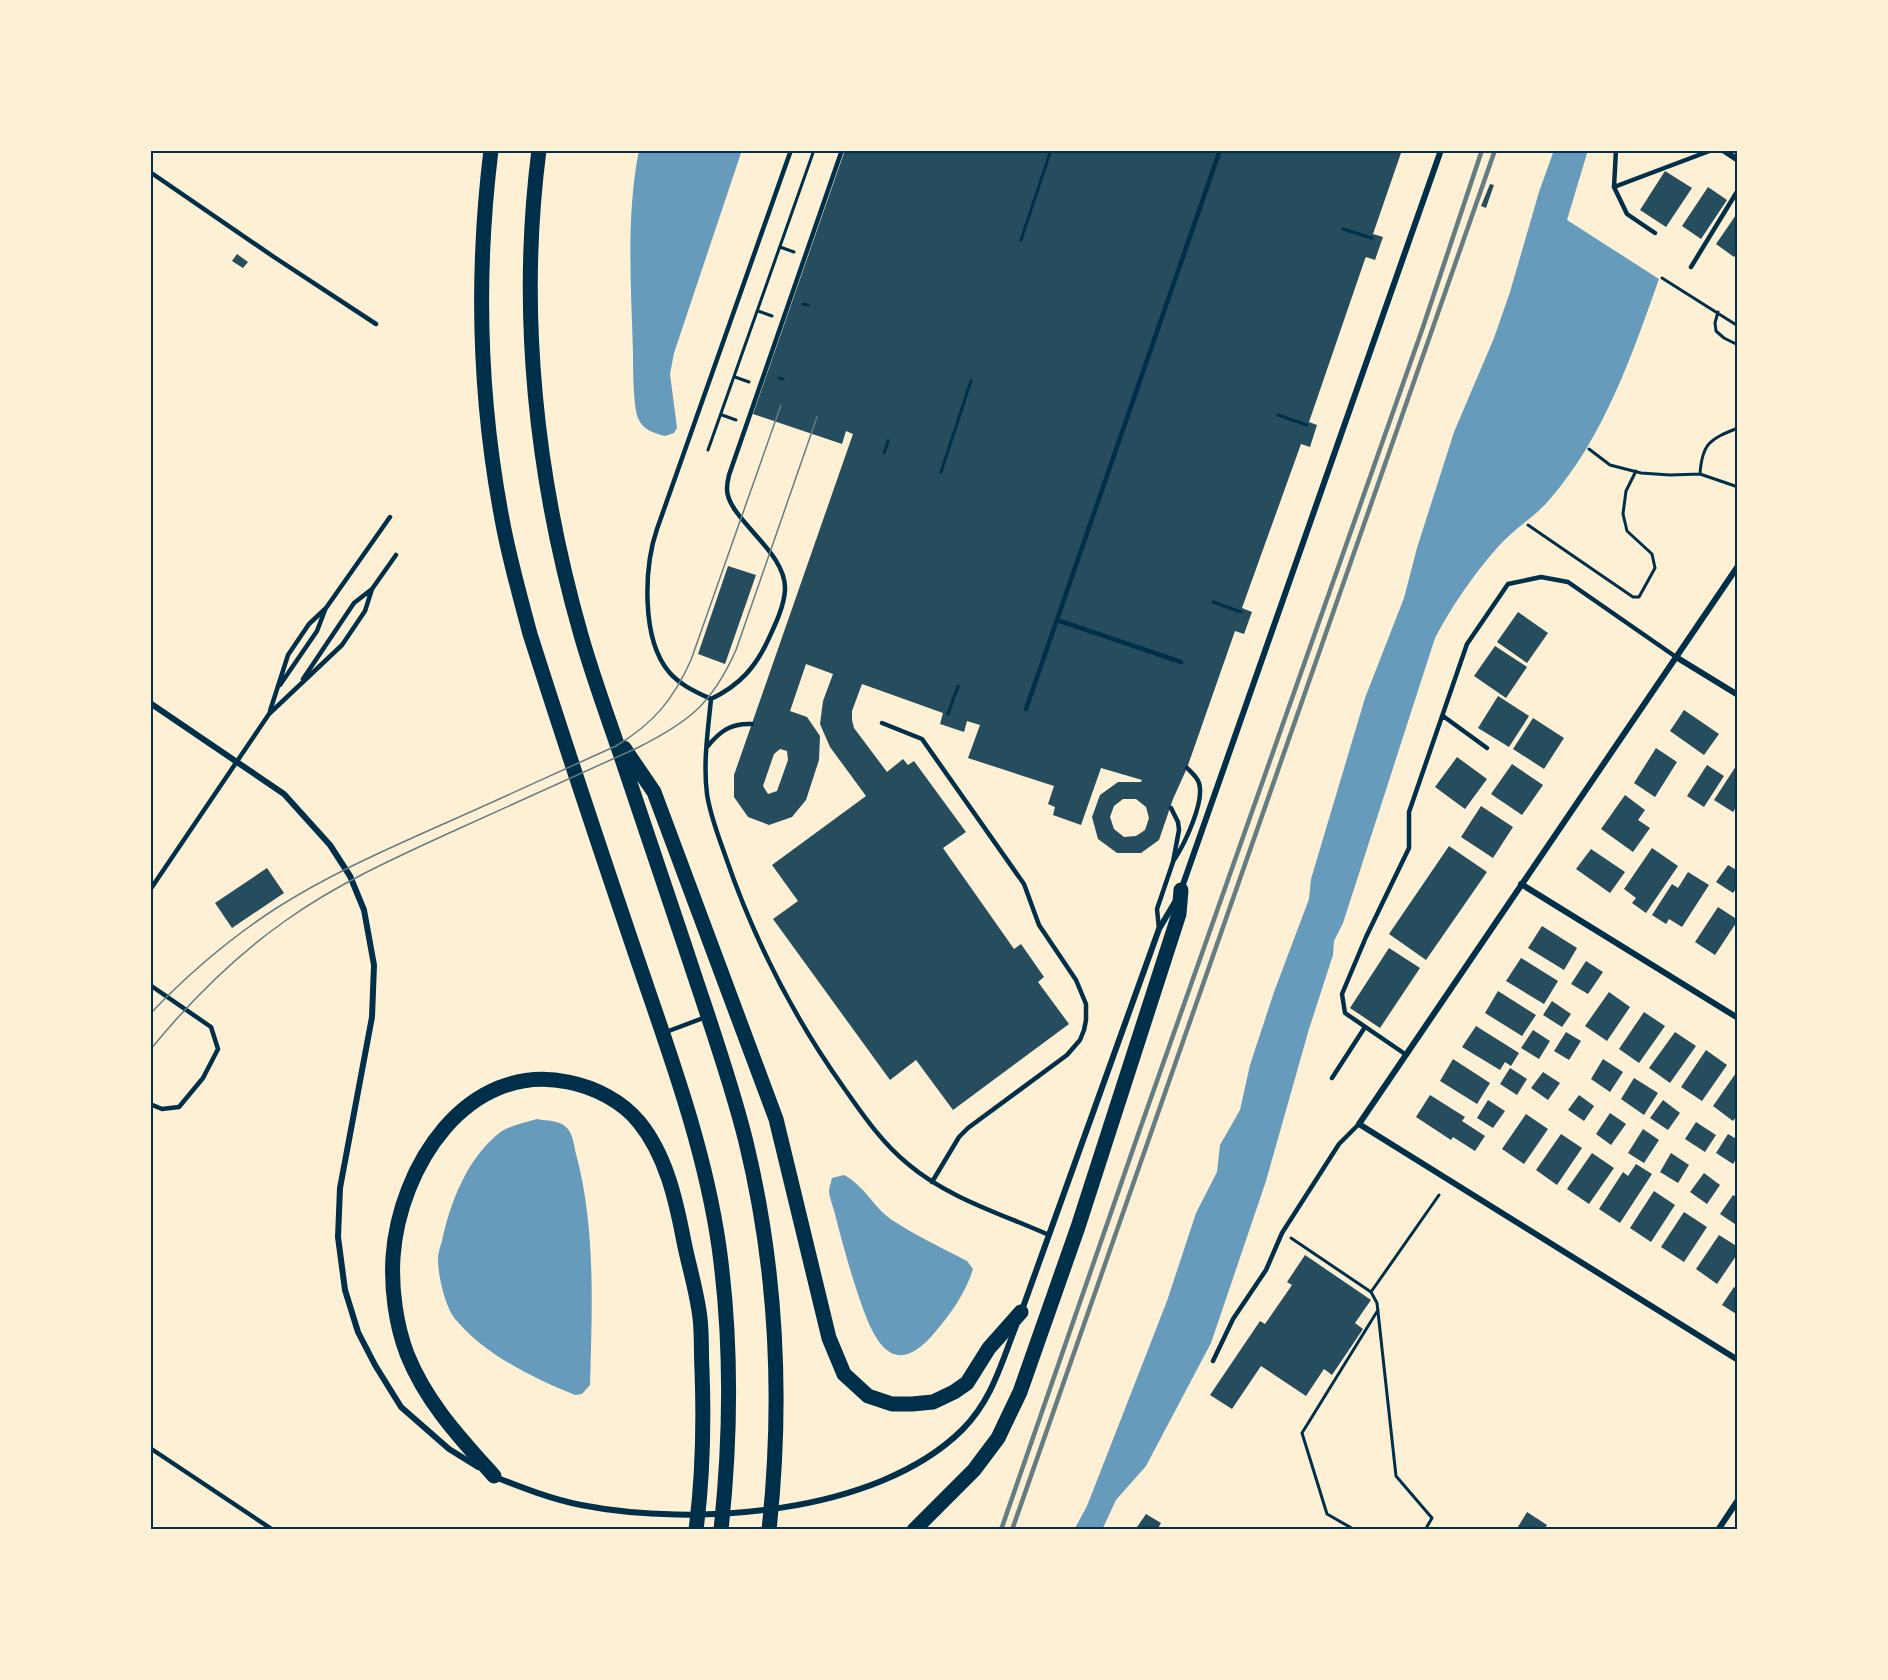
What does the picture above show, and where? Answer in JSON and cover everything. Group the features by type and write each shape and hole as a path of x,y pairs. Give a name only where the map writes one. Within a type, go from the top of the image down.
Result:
{"main road":[{"path":"491,150 485,195 482,318 490,441 502,519 530,634 663,1033 705,1177 719,1246 727,1323 729,1389 726,1475 721,1530"},
{"path":"539,150 533,201 530,283 534,381 544,470 556,536 581,636 708,1016 746,1141 759,1203 775,1329 778,1399 770,1530"},
{"path":"614,733 654,792 776,1119 829,1338 844,1374 868,1396 892,1404 933,1402 967,1383 988,1348 1021,1312"},
{"path":"914,1530 974,1470 998,1438 1020,1392 1126,1080 1179,914 1181,890"},
{"path":"494,1476 437,1410 420,1383 407,1353 398,1324 394,1294 393,1258 397,1229 415,1176 440,1134 459,1113 477,1098 496,1088 537,1078 555,1079 584,1085 614,1100 638,1120 655,1146 675,1198 700,1317 704,1429 702,1490 696,1530"}],"street":[{"path":"150,703 284,794 330,845 350,876 364,910 374,966 372,1017 340,1188 338,1237 345,1290 358,1332 401,1407 449,1449 494,1476 548,1497 582,1505 668,1514 731,1514 781,1509 838,1495 904,1472 936,1451 962,1429 989,1396 1159,928 1181,890 1441,150"},
{"path":"1723,150 1738,160"},
{"path":"1738,566 1359,1124 1738,1360"},
{"path":"1676,657 1738,695"},
{"path":"1521,884 1738,1018"},
{"path":"1718,1530 1738,1500"}],"lane":[{"path":"711,699 679,681 662,662 656,646 647,604 649,560 657,529 791,150"},
{"path":"711,699 737,683 759,660 782,607 785,589 780,568 735,510 726,490 729,475 842,150"},
{"path":"1026,710 1220,150"},
{"path":"1616,150 1614,188 1628,214 1655,233"},
{"path":"1614,188 1712,150"},
{"path":"150,172 376,324"},
{"path":"1691,267 1738,190"},
{"path":"269,714 288,655 309,624 326,608 390,517"},
{"path":"296,688 354,603 372,589 396,555"},
{"path":"1405,1054 1345,1013 1342,994 1366,937 1409,848 1409,812 1467,644 1508,584 1541,577 1568,582 1676,657"},
{"path":"150,890 269,714 342,645 365,611 372,589"},
{"path":"277,690 317,631 326,608"},
{"path":"1057,620 1181,662"},
{"path":"711,699 707,747 707,794 712,816 747,915 776,978 804,1029 875,1131 893,1151 932,1182 1049,1235"},
{"path":"1443,716 1487,748"},
{"path":"882,723 922,739 1024,884 1039,925 1082,992 1087,1013 1084,1030 1074,1048 968,1128 959,1137 932,1182"},
{"path":"707,747 720,732 733,725 752,724"},
{"path":"1173,862 1184,845 1200,795 1200,785 1195,775 1187,768"},
{"path":"1159,928 1157,909 1173,862 1179,830 1171,808"},
{"path":"150,985 211,1027 218,1049 203,1078 179,1107 162,1108 150,1104"},
{"path":"663,1033 708,1016"},
{"path":"1332,1078 1365,1027"},
{"path":"1213,1361 1233,1318 1266,1270 1282,1233 1339,1144 1359,1124"},
{"path":"150,1448 273,1530"}],"path":[{"path":"708,450 814,150"},
{"path":"1021,240 1032,201 1051,150"},
{"path":"1343,229 1372,238"},
{"path":"780,247 794,252"},
{"path":"1662,278 1738,326"},
{"path":"803,304 808,305"},
{"path":"758,311 772,316"},
{"path":"1718,312 1715,323 1716,331 1738,345"},
{"path":"735,377 749,382"},
{"path":"941,472 957,419 972,381"},
{"path":"722,415 736,420"},
{"path":"1278,415 1307,425"},
{"path":"1700,474 1701,454 1709,443 1738,428"},
{"path":"884,453 888,441"},
{"path":"1589,449 1610,465 1670,475 1700,474 1738,487"},
{"path":"1528,525 1633,597 1639,597 1655,568 1652,554 1627,531 1623,514 1626,491 1636,471"},
{"path":"1213,602 1241,612"},
{"path":"948,714 958,686"},
{"path":"1371,1292 1439,1195"},
{"path":"1282,1233 1371,1292 1377,1303 1396,1476 1432,1518 1425,1530"},
{"path":"1355,1530 1327,1514 1302,1433 1378,1310"}],"water":[{"path":"639,150 742,150 674,353 670,374 677,428 674,433 665,436 650,431 641,424 634,398 630,251 632,200"},
{"path":"1554,150 1588,150 1567,220 1659,279 1615,394 1586,449 1550,499 1503,541 1480,569 1435,638 1343,923 1334,941 1333,955 1309,1029 1266,1181 1211,1343 1146,1466 1116,1500 1102,1530 1074,1530 1087,1506 1167,1301 1196,1213 1217,1172 1220,1145 1240,1110 1250,1065 1274,992 1309,899 1311,879 1365,698 1404,598 1417,548 1454,432 1494,338 1510,292 1539,192"},
{"path":"537,1119 557,1122 569,1131 573,1140 587,1211 592,1298 590,1385 582,1394 575,1395 527,1373 481,1344 452,1314 445,1299 439,1274 438,1254 445,1227 461,1183 477,1156 502,1131"},
{"path":"844,1175 858,1185 892,1220 967,1261 973,1269 962,1294 942,1324 918,1349 903,1355 890,1352 880,1343 871,1328 852,1276 829,1192 832,1178"}],"building":[{"path":"845,150 1402,150 1373,234 1383,237 1375,260 1366,257 1365,259 1309,422 1317,425 1310,447 1301,444 1242,608 1252,612 1244,634 1235,631 1159,840 1141,853 1117,853 1098,839 1092,817 1100,795 1118,782 1141,782 1142,780 1101,768 1081,825 1053,815 1055,807 1048,804 1054,786 968,758 980,725 967,721 964,732 940,724 943,713 862,684 852,711 854,728 887,772 903,759 908,765 914,761 966,832 943,848 1014,949 1021,944 1044,977 1038,982 1069,1024 953,1110 916,1060 890,1080 773,919 798,901 772,865 866,796 830,747 820,724 823,701 833,674 806,664 790,711 807,717 820,736 819,760 806,800 792,817 769,825 748,817 734,797 734,775 853,434 846,431 842,444 753,414","holes":["780,749 787,751 788,760 777,791 768,794 763,786 774,754","1123,799 1136,799 1146,807 1149,818 1145,830 1136,836 1124,837 1114,829 1110,817 1114,806"]},
{"path":"1665,171 1692,188 1666,227 1640,210"},
{"path":"1490,184 1494,185 1486,208 1481,206"},
{"path":"1708,187 1727,200 1701,239 1682,226"},
{"path":"1738,212 1738,251 1734,257 1716,244"},
{"path":"237,254 248,262 243,268 232,261"},
{"path":"728,566 756,575 725,664 698,654"},
{"path":"1518,612 1548,633 1527,663 1497,642"},
{"path":"1495,646 1527,667 1506,698 1474,676"},
{"path":"1498,696 1529,716 1509,747 1478,728"},
{"path":"1684,710 1719,734 1704,755 1670,731"},
{"path":"1533,718 1564,738 1544,769 1513,749"},
{"path":"1656,748 1677,762 1655,797 1634,783"},
{"path":"1457,757 1487,779 1465,809 1435,787"},
{"path":"1738,763 1738,804 1733,812 1714,800"},
{"path":"1512,764 1543,785 1522,815 1491,794"},
{"path":"1707,765 1724,776 1704,807 1687,796"},
{"path":"1625,795 1645,810 1638,820 1650,828 1633,852 1601,829"},
{"path":"1481,806 1513,827 1493,858 1461,837"},
{"path":"1449,846 1487,872 1426,960 1389,934"},
{"path":"1652,848 1678,866 1646,913 1632,903 1636,898 1624,889"},
{"path":"1591,849 1625,872 1610,893 1576,869"},
{"path":"1728,865 1738,871 1738,886 1733,893 1716,882"},
{"path":"267,868 284,893 232,928 215,903"},
{"path":"1688,872 1709,885 1682,927 1669,919 1666,924 1652,915 1672,884 1678,888"},
{"path":"1718,907 1738,920 1715,955 1695,942"},
{"path":"1542,926 1577,948 1564,970 1528,948"},
{"path":"1389,948 1420,968 1380,1028 1350,1008"},
{"path":"1521,958 1558,981 1544,1004 1506,981"},
{"path":"1586,961 1603,972 1588,994 1571,984"},
{"path":"1498,991 1536,1015 1522,1036 1485,1013"},
{"path":"1609,992 1630,1007 1607,1041 1585,1026"},
{"path":"1552,1001 1571,1014 1562,1027 1543,1015"},
{"path":"1644,1012 1665,1026 1639,1063 1619,1049"},
{"path":"1476,1026 1519,1053 1511,1066 1505,1062 1500,1070 1462,1047"},
{"path":"1533,1030 1550,1041 1539,1059 1521,1048"},
{"path":"1566,1032 1581,1041 1569,1060 1554,1051"},
{"path":"1675,1032 1696,1046 1670,1083 1649,1068"},
{"path":"1706,1050 1727,1065 1702,1101 1681,1087"},
{"path":"1453,1059 1490,1083 1477,1104 1440,1081"},
{"path":"1603,1059 1623,1072 1610,1092 1591,1079"},
{"path":"1510,1068 1527,1079 1517,1095 1500,1084"},
{"path":"1738,1070 1738,1114 1733,1121 1713,1106"},
{"path":"1543,1072 1560,1083 1548,1100 1531,1088"},
{"path":"1634,1078 1658,1093 1644,1115 1621,1099"},
{"path":"1430,1095 1465,1117 1462,1121 1485,1136 1475,1151 1453,1137 1451,1140 1416,1117"},
{"path":"1579,1095 1594,1106 1584,1121 1568,1110"},
{"path":"1488,1100 1505,1111 1493,1128 1477,1118"},
{"path":"1663,1100 1680,1113 1668,1130 1650,1118"},
{"path":"1610,1113 1626,1124 1611,1145 1596,1134"},
{"path":"1526,1114 1548,1129 1524,1164 1502,1149"},
{"path":"1696,1122 1716,1135 1705,1152 1685,1139"},
{"path":"1643,1129 1659,1140 1644,1163 1628,1153"},
{"path":"1561,1134 1582,1148 1557,1185 1536,1170"},
{"path":"1728,1134 1738,1140 1738,1156 1733,1164 1716,1153"},
{"path":"1592,1153 1614,1168 1589,1204 1567,1189"},
{"path":"1671,1153 1689,1165 1678,1183 1660,1172"},
{"path":"1636,1164 1652,1174 1620,1223 1599,1209 1623,1172 1628,1176"},
{"path":"1704,1173 1720,1185 1707,1204 1690,1192"},
{"path":"1654,1191 1675,1205 1651,1242 1630,1228"},
{"path":"1733,1195 1738,1198 1738,1226 1720,1214"},
{"path":"1684,1212 1707,1227 1684,1262 1661,1247"},
{"path":"1719,1235 1738,1247 1738,1253 1717,1284 1696,1269"},
{"path":"1305,1255 1371,1300 1355,1323 1363,1329 1332,1375 1324,1369 1306,1396 1261,1366 1232,1409 1210,1395 1260,1321 1265,1324 1292,1285 1287,1282"},
{"path":"1734,1287 1738,1290 1738,1315 1722,1305"},
{"path":"1527,1512 1547,1525 1544,1530 1516,1530"},
{"path":"1146,1514 1161,1523 1157,1530 1135,1530"}],"tram line":[{"path":"150,1014 194,971 225,945 258,920 295,897 378,854 616,746 652,719 677,687 691,660 781,405"},
{"path":"150,1050 181,1014 230,965 305,907 391,860 655,739 697,710 718,684 736,650 817,417"}],"railway":[{"path":"1001,1530 1423,327 1482,150"},
{"path":"1012,1530 1495,150"}]}
